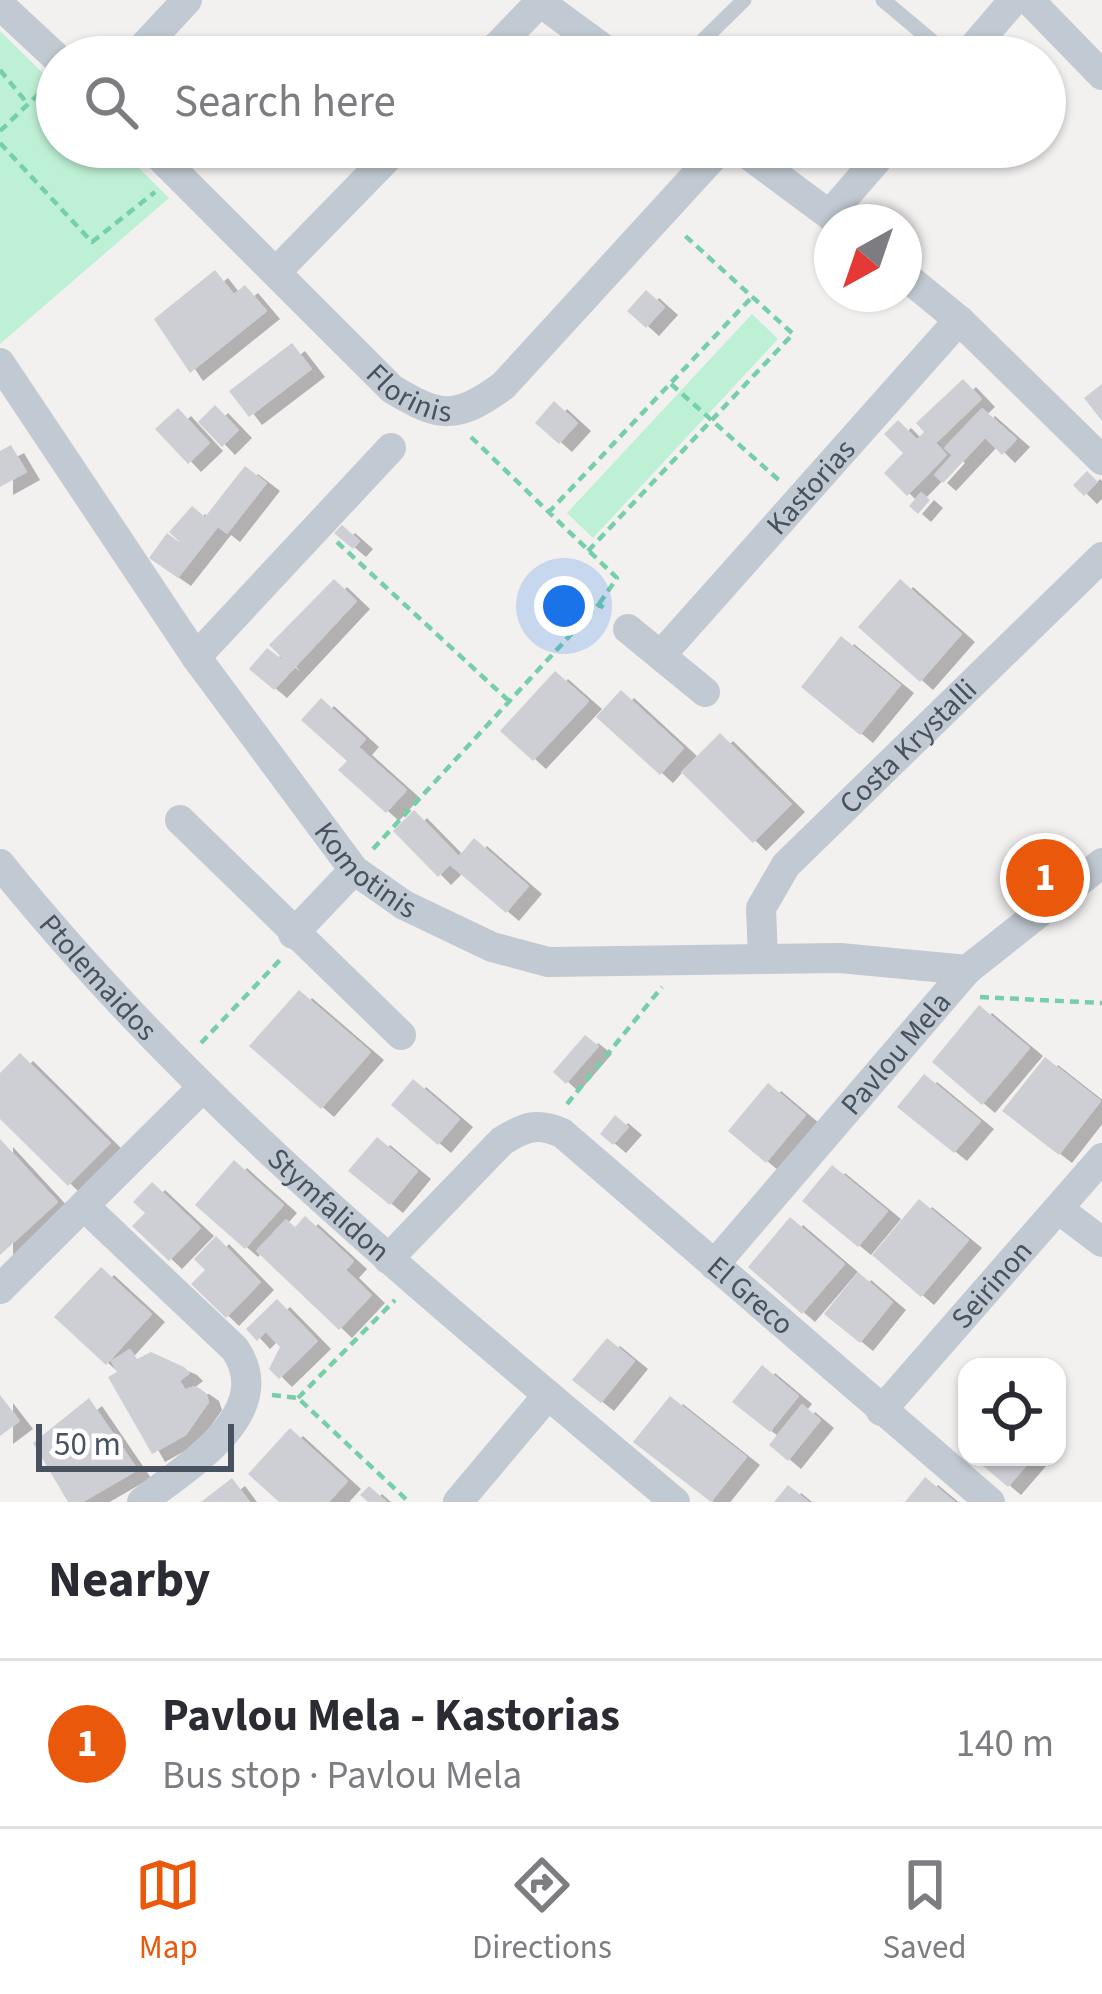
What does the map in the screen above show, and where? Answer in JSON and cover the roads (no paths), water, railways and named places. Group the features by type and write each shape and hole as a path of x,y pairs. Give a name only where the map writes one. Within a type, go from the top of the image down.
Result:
{"street":[{"path":"154,36 187,0"},
{"path":"983,36 1014,0"},
{"path":"1029,0 1064,36"},
{"path":"506,36 539,1 586,36"},
{"path":"0,4 36,38"},
{"path":"1066,38 1102,75"},
{"name":"Florinis","path":"171,168 392,388 423,407 448,414 476,406 503,386 704,168"},
{"path":"276,272 378,168"},
{"path":"767,168 816,204"},
{"path":"845,204 872,168"},
{"path":"922,290 1102,460"},
{"name":"Kastorias","path":"661,655 959,320"},
{"name":"Komotinis","path":"0,362 196,657 354,870 404,905 492,947 548,962 763,958 923,963 968,970"},
{"path":"196,657 391,448"},
{"name":"Costa Krystalli","path":"763,958 760,908 786,865 1102,557"},
{"path":"628,629 705,692"},
{"path":"180,820 401,1034"},
{"name":"Pavlou Mela","path":"714,1265 968,970 1102,862"},
{"name":"Ptolemaidos","path":"0,864 202,1088"},
{"path":"296,937 354,870"},
{"path":"0,1289 202,1088"},
{"name":"Stymfalidon","path":"202,1088 413,1282 675,1502"},
{"name":"El Greco","path":"388,1259 502,1141 523,1127 549,1127 990,1502"},
{"name":"Seirinon","path":"881,1411 1061,1211 1102,1158"},
{"path":"86,1208 235,1348 245,1364 248,1392 222,1435 142,1502"},
{"path":"1061,1211 1102,1242"},
{"path":"458,1502 548,1395"}],"lane":[{"path":"707,36 744,0"},
{"path":"883,0 927,36"}],"place":[{"name":"Pavlou Mela - Kastorias","path":"1045,878"}]}
